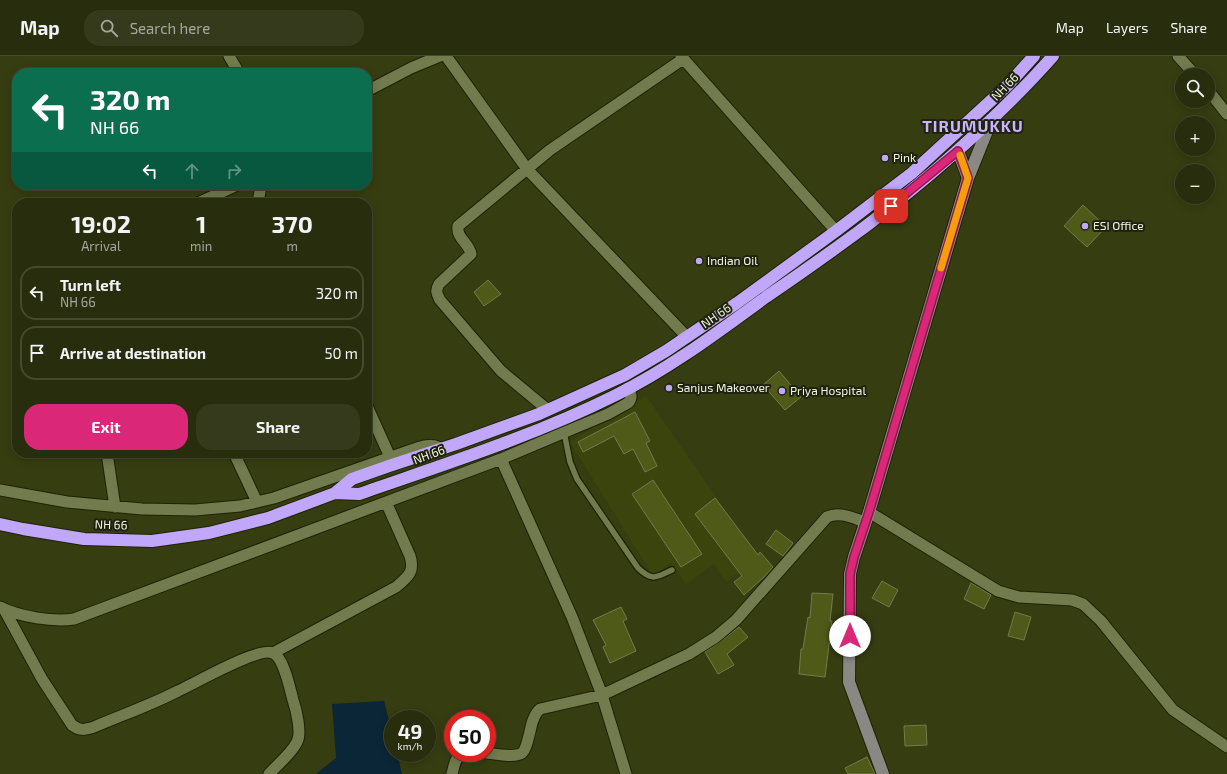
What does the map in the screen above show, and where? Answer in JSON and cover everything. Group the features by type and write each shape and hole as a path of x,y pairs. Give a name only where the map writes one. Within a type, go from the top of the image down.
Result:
{"highway":[{"name":"NH 66","path":"0,524 84,539 152,541 209,533 268,518 335,493 352,479 442,449 548,410 625,375 666,351 737,303 836,231 912,173 1008,85 1034,56"},
{"name":"NH 66","path":"335,493 359,494 473,454 577,413 628,388 675,361 859,231 912,190 991,121 1053,56"}],"main road":[{"path":"883,774 849,682 850,574 968,178 991,121"},
{"path":"958,151 968,178"}],"street":[{"path":"229,56 236,68"},
{"path":"372,88 412,68 440,56"},
{"path":"446,56 527,169 687,337"},
{"path":"1178,56 1189,68"},
{"path":"548,410 501,371 440,300 436,289 439,284 470,257 471,254 469,248 458,234 458,226 550,150 682,57 836,231"},
{"path":"1215,99 1227,114"},
{"path":"209,198 226,190"},
{"path":"2,608 37,618 66,620 74,619 501,459 608,414 628,403 632,396 628,388"},
{"path":"372,417 390,457"},
{"path":"0,490 67,502 142,509 195,510 240,506 274,498 429,444 435,445 442,449"},
{"path":"108,458 115,507"},
{"path":"236,458 257,502"},
{"path":"501,459 572,617 602,695 626,774"},
{"path":"273,653 396,587 407,579 413,565 386,502"},
{"path":"496,754 520,754 524,749 537,711 540,709 602,695 689,654 716,637 736,620 827,517 836,514 867,517 998,591 1019,597 1072,600 1083,604 1101,620 1173,710 1227,747"},
{"path":"2,608 42,678 72,725 78,729 94,727 178,692 227,666 258,654 268,652 273,653 282,664 296,707 299,732 298,741 269,774"},
{"path":"452,774 455,762"}],"lane":[{"path":"564,432 570,462 577,479 638,568 649,576 653,577 672,570"}],"shaded area":[{"path":"646,396 759,559 726,582 714,564 686,584 671,563 653,576 570,442"}],"water":[{"path":"384,701 386,710 384,710 384,762 399,762 402,774 316,774 336,758 332,704"}],"building":[{"name":"ESI Office","path":"1083,205 1106,227 1087,247 1064,226"},
{"path":"488,280 501,294 484,306 474,292"},
{"name":"Priya Hospital","path":"779,371 801,397 785,410 763,385"},
{"path":"635,412 650,441 646,443 657,466 645,472 633,449 624,454 614,436 583,452 578,442"},
{"path":"653,480 702,554 681,567 632,494"},
{"path":"715,498 758,555 760,552 773,567 744,595 734,582 742,576 695,514"},
{"path":"776,530 793,543 783,556 766,544"},
{"path":"882,581 898,590 889,607 872,598"},
{"path":"971,583 991,595 984,609 964,599"},
{"path":"812,593 833,594 830,621 832,621 825,677 799,674 801,649 803,649 808,617 810,618"},
{"path":"621,607 627,619 623,621 636,651 610,663 603,647 606,645 593,620"},
{"path":"1015,612 1031,617 1024,640 1008,636"},
{"path":"739,627 748,637 727,654 734,665 718,674 705,652"},
{"path":"926,725 927,745 905,746 904,726"},
{"path":"867,757 875,774 848,774 845,768"}],"slow traffic":[{"path":"941,268 968,178 960,155"}],"place":[{"name":"Pink","path":"885,158"},
{"name":"ESI Office","path":"1085,226"},
{"name":"Indian Oil","path":"699,261"},
{"name":"Sanjus Makeover","path":"669,388"},
{"name":"Priya Hospital","path":"782,391"}],"district":[{"name":"TIRUMUKKU","path":"973,126"}],"route":[{"path":"850,636 850,574 854,557 869,512 968,178 958,151 891,206"}]}
